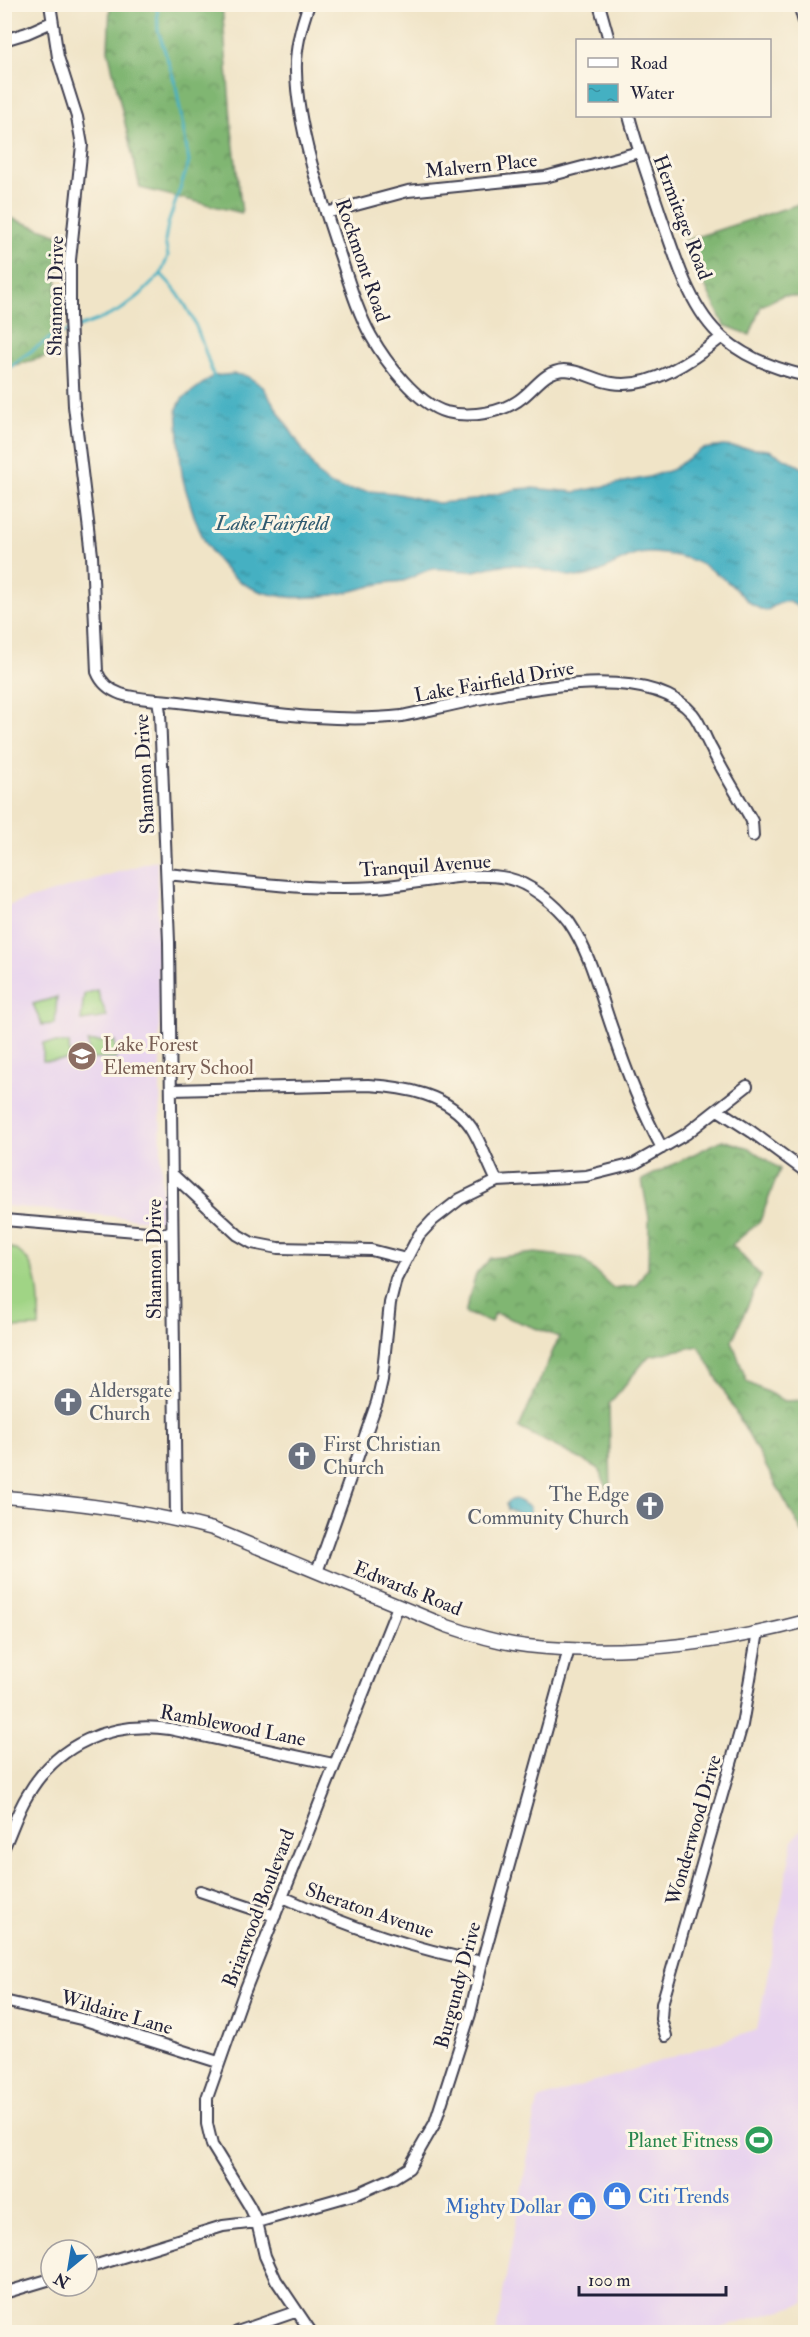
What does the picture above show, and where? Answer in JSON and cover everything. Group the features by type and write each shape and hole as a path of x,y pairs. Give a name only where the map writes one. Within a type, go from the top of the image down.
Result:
{"street":[{"name":"Shannon Drive","path":"50,4 58,57 77,117 82,145 70,260 70,318 74,406 92,555 97,672 103,683 116,693 135,698 158,700 168,874 176,1519"},
{"name":"Rockmont Road","path":"309,4 297,50 296,73 306,139 326,213 351,288 371,336 392,366 419,396 446,412 469,415 504,408 521,399 549,374 562,370 614,384 644,381 688,361 722,337"},
{"path":"451,4 492,4"},
{"path":"599,4 609,39"},
{"path":"799,4 805,29"},
{"path":"4,40 52,22"},
{"name":"Hermitage Road","path":"629,117 639,152 682,274 707,321 722,337 738,349 757,359 806,376"},
{"name":"Malvern Place","path":"326,213 408,191 545,177 639,152"},
{"name":"Lake Fairfield Drive","path":"158,700 316,717 384,718 516,691 571,683 614,684 646,689 676,700 693,714 752,821 753,836"},
{"name":"Tranquil Avenue","path":"168,874 334,888 376,887 486,877 510,879 523,885 556,908 577,935 634,1089 662,1148"},
{"path":"172,1090 368,1085 395,1086 412,1090 444,1102 464,1119 474,1132 497,1181"},
{"path":"316,1572 377,1402 382,1380 390,1303 396,1279 419,1235 439,1215 460,1199 497,1181 568,1178 605,1173 633,1164 687,1134 747,1086"},
{"path":"718,1110 806,1172"},
{"path":"172,1174 238,1235 252,1243 278,1248 371,1250 406,1259"},
{"path":"4,1220 172,1234"},
{"name":"Edwards Road","path":"4,1497 176,1519 221,1532 447,1626 483,1638 527,1646 568,1649 680,1645 806,1622"},
{"name":"Briarwood Boulevard","path":"311,2332 295,2312 265,2256 257,2223 250,2207 217,2155 208,2134 207,2098 218,2062 333,1764 398,1606"},
{"name":"Wonderwood Drive","path":"666,2036 661,2019 662,2004 742,1725 758,1632"},
{"name":"Burgundy Drive","path":"99,2264 223,2226 257,2223 359,2193 409,2168 435,2122 470,2014 482,1962 568,1649"},
{"name":"Ramblewood Lane","path":"4,1847 26,1796 44,1772 60,1757 86,1740 115,1730 142,1726 170,1728 333,1764"},
{"path":"200,1891 275,1916"},
{"name":"Sheraton Avenue","path":"283,1897 366,1931 435,1952 482,1962"},
{"name":"Wildaire Lane","path":"4,2001 85,2020 218,2062"},
{"path":"4,2293 39,2283"},
{"path":"237,2332 295,2312"}],"shaded area":[{"name":"Lake Forest Elementary School","path":"157,860 162,1221 5,1206 4,907"},
{"path":"805,1826 805,2303 708,2332 496,2332 538,2100 757,2030 793,1840"}],"green space":[{"path":"110,5 222,5 232,130 242,213 140,188 108,50"},
{"path":"805,202 805,298 783,295 761,306 750,335 724,325 684,241"},
{"path":"5,216 62,236 55,301 53,355 7,367 5,373"},
{"path":"97,990 107,1017 81,1021 84,994"},
{"path":"57,997 55,1024 42,1025 33,1004"},
{"path":"115,1041 116,1059 89,1059 88,1042"},
{"path":"43,1043 69,1043 70,1060 43,1061"},
{"path":"722,1140 749,1148 780,1169 760,1221 732,1245 761,1276 732,1341 747,1382 785,1401 805,1400 806,1534 804,1535 699,1346 649,1356 609,1404 611,1496 598,1468 519,1428 559,1337 495,1313 491,1322 465,1313 476,1274 491,1258 535,1253 581,1258 613,1288 636,1285 648,1267 649,1218 642,1180"},
{"path":"5,1246 26,1258 32,1267 38,1290 39,1327 5,1328"}],"water":[{"name":"Lake Fairfield","path":"234,374 247,376 263,387 318,474 329,484 343,489 394,493 438,503 472,500 517,489 576,492 649,477 671,470 702,449 723,446 769,450 805,469 805,572 798,582 804,601 800,608 788,601 779,603 766,611 751,604 722,577 704,565 685,558 653,553 633,556 598,572 580,577 525,566 506,565 473,571 433,569 403,581 378,584 345,593 304,598 258,591 240,581 224,568 210,550 199,529 190,503 181,465 177,409 182,399 213,376"},
{"path":"515,1499 530,1507 530,1513 526,1515 508,1510 506,1504"}],"waterway":[{"path":"4,373 52,337 122,309 161,274 168,256 165,241 168,224 189,162 176,86 158,30 157,4"},
{"path":"161,274 188,310 200,335 214,378"},
{"path":"799,607 806,613"}],"place":[{"name":"Lake Forest Elementary School","path":"82,1056"},
{"name":"Aldersgate Church","path":"68,1402"},
{"name":"First Christian Church","path":"302,1456"},
{"name":"The Edge Community Church","path":"650,1506"},
{"name":"Planet Fitness","path":"759,2140"},
{"name":"Citi Trends","path":"617,2196"},
{"name":"Mighty Dollar","path":"582,2206"}]}
